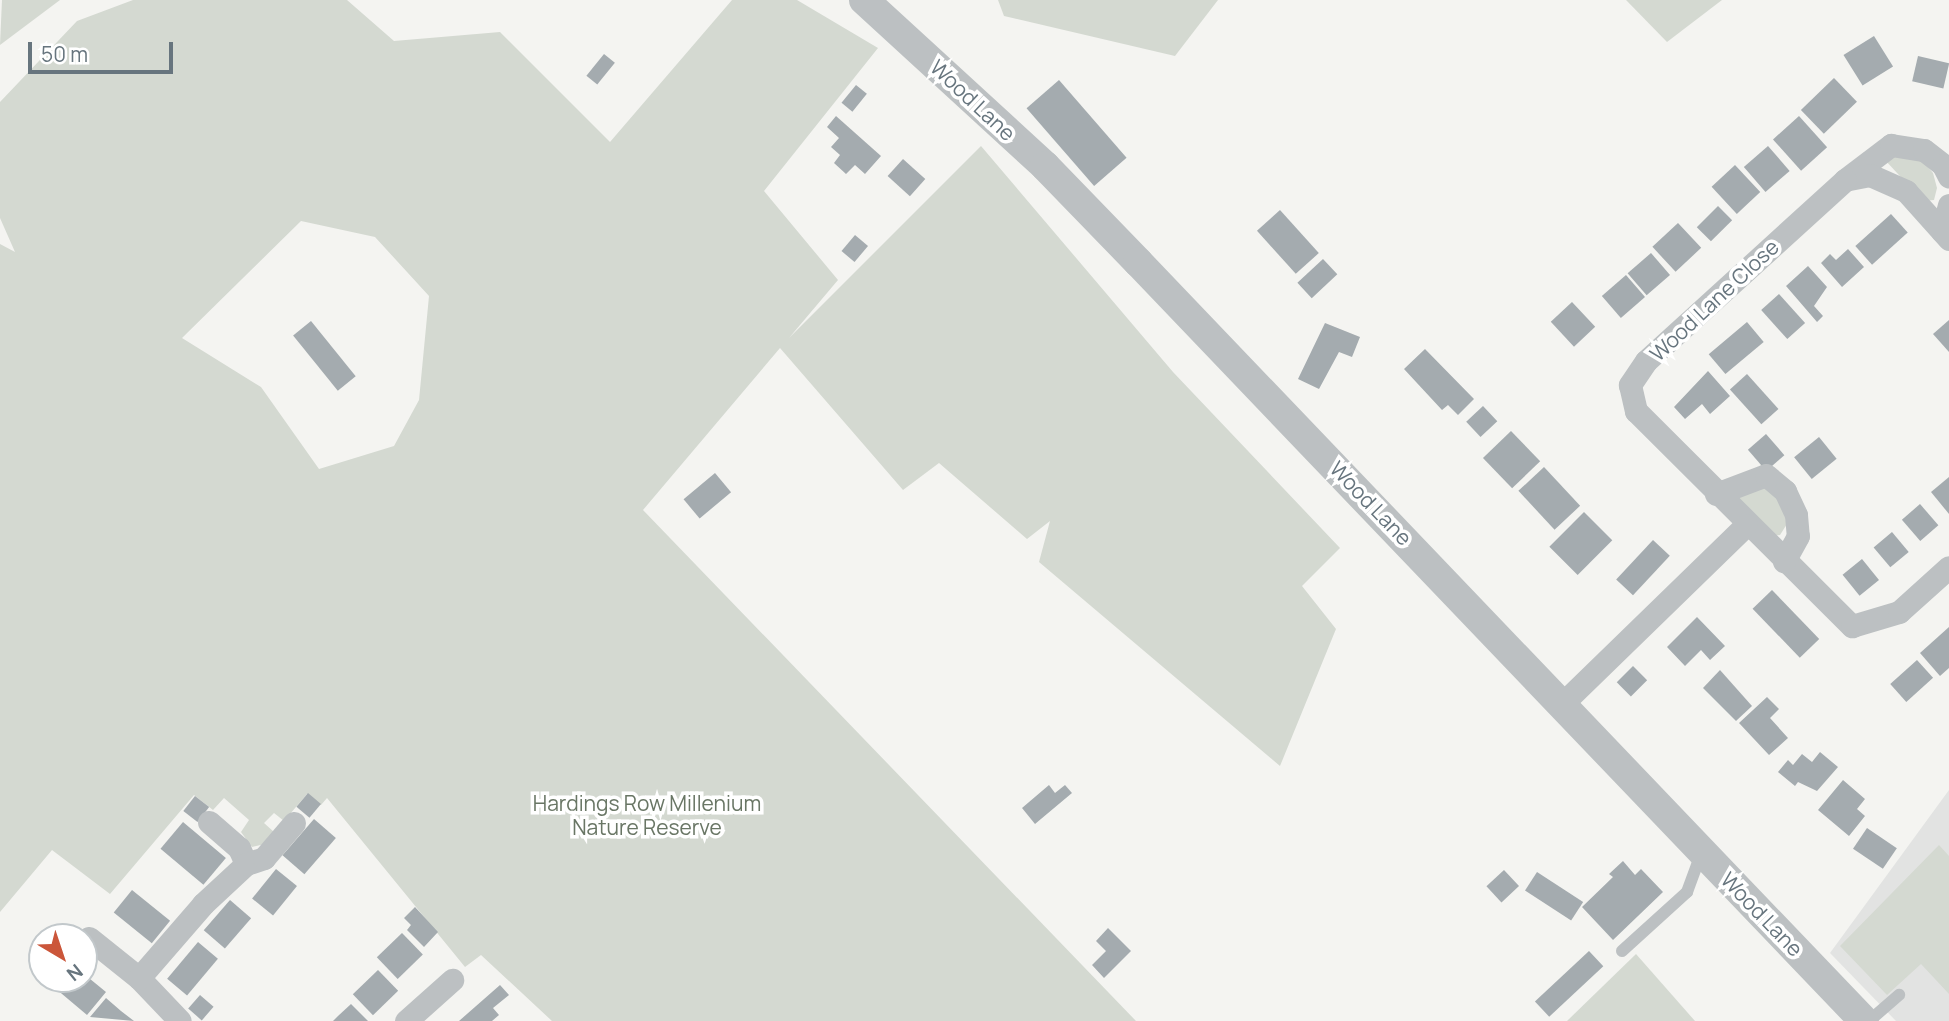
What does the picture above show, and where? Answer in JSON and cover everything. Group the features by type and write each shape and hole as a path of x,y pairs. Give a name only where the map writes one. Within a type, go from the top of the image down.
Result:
{"street":[{"name":"Wood Lane","path":"864,0 1045,166 1867,1021"},
{"name":"Wood Lane Close","path":"1949,177 1943,165 1924,150 1891,145 1845,180 1646,361 1630,385 1636,411 1746,525 1852,626 1899,612 1949,567"},
{"path":"1845,180 1870,175 1906,191 1945,235"},
{"path":"1945,235 1949,205"},
{"path":"1716,494 1766,475 1785,491 1796,515 1798,536 1784,561"},
{"path":"1563,704 1746,525"},
{"path":"209,822 239,848 246,864"},
{"path":"139,978 203,904 246,864 264,858 294,823"},
{"path":"98,945 139,978 180,1021"},
{"path":"406,1021 452,980"}],"lane":[{"path":"1622,951 1687,892 1702,850"},
{"path":"1867,1021 1899,995"}],"shaded area":[{"path":"1949,790 1949,1021 1896,1021 1830,953"}],"green space":[{"path":"2,0 60,0 0,45"},
{"name":"Hardings Row Millenium Nature Reserve","path":"133,0 347,0 394,41 500,32 610,142 732,0 797,0 878,48 764,191 838,280 789,338 981,146 1173,372 1340,548 1302,586 1336,629 1280,766 1039,562 1050,521 1027,539 939,463 903,490 780,348 643,510 1136,1021 552,1021 481,955 465,967 327,798 321,805 307,794 284,821 274,813 264,823 274,832 265,844 252,847 241,832 249,820 224,798 213,810 194,795 110,894 52,850 0,912 0,244 15,252 0,218 0,102 77,21","holes":["301,221 375,237 429,296 419,400 394,446 319,469 261,387 182,338"]},
{"path":"998,0 1218,0 1175,56 1004,16"},
{"path":"1626,0 1722,0 1667,42"},
{"path":"1892,152 1921,159 1933,173 1937,188 1934,200 1923,201 1885,160"},
{"path":"1776,485 1787,524 1780,535 1771,536 1735,496 1736,488"},
{"path":"1939,845 1949,856 1949,994 1921,964 1887,995 1840,946"},
{"path":"1636,954 1695,1021 1567,1021"}],"building":[{"path":"1874,36 1893,67 1863,86 1843,55"},
{"path":"604,54 615,63 597,85 586,76"},
{"path":"1918,56 1949,63 1943,89 1912,81"},
{"path":"1834,78 1857,102 1824,134 1801,110"},
{"path":"1059,80 1127,158 1094,186 1027,108"},
{"path":"856,85 867,94 852,112 842,103"},
{"path":"836,116 881,156 865,174 855,165 846,174 834,163 840,155 831,147 839,138 827,127"},
{"path":"1799,116 1827,147 1801,171 1773,139"},
{"path":"1768,146 1790,171 1765,192 1744,167"},
{"path":"903,159 925,179 910,196 888,176"},
{"path":"1735,165 1760,192 1737,214 1712,187"},
{"path":"1718,206 1732,220 1711,241 1697,227"},
{"path":"1280,210 1319,253 1296,274 1257,231"},
{"path":"1891,214 1908,233 1872,265 1855,246"},
{"path":"1678,223 1701,248 1676,272 1652,247"},
{"path":"855,235 868,246 855,262 842,251"},
{"path":"1848,249 1864,267 1842,287 1821,263 1830,254 1836,260"},
{"path":"1651,253 1670,275 1647,295 1628,273"},
{"path":"1323,259 1337,274 1312,298 1297,283"},
{"path":"1808,266 1827,287 1814,306 1823,316 1817,322 1786,286"},
{"path":"1626,275 1645,297 1621,318 1602,296"},
{"path":"1779,294 1805,323 1787,339 1761,310"},
{"path":"1572,302 1595,327 1574,347 1551,322"},
{"path":"1949,320 1949,352 1933,334"},
{"path":"311,321 356,376 338,391 293,335"},
{"path":"1747,322 1764,342 1725,374 1709,354"},
{"path":"1325,323 1360,337 1352,357 1339,352 1319,389 1298,379"},
{"path":"1425,349 1474,399 1458,415 1448,405 1442,410 1404,369"},
{"path":"1708,371 1730,396 1710,414 1702,404 1685,419 1674,407"},
{"path":"1747,374 1778,409 1761,424 1730,389"},
{"path":"1483,406 1497,421 1481,437 1466,422"},
{"path":"1511,431 1540,461 1512,488 1483,458"},
{"path":"1766,434 1784,455 1766,471 1748,450"},
{"path":"1819,437 1837,459 1812,479 1794,457"},
{"path":"1544,467 1580,506 1555,530 1518,491"},
{"path":"715,473 731,492 700,519 684,499"},
{"path":"1949,477 1949,514 1931,492"},
{"path":"1920,504 1938,525 1920,541 1902,520"},
{"path":"1584,512 1612,540 1578,575 1549,547"},
{"path":"1892,532 1909,552 1890,567 1874,547"},
{"path":"1653,540 1670,556 1633,595 1616,579"},
{"path":"1862,559 1879,580 1860,596 1843,575"},
{"path":"1772,590 1819,639 1800,658 1753,609"},
{"path":"1697,617 1725,646 1710,660 1701,650 1685,666 1667,647"},
{"path":"1949,627 1949,668 1940,676 1920,653"},
{"path":"1917,660 1933,678 1906,702 1890,684"},
{"path":"1633,666 1647,680 1631,696 1617,682"},
{"path":"1720,670 1752,706 1736,721 1703,688"},
{"path":"1767,697 1779,709 1770,718 1788,738 1769,755 1739,723"},
{"path":"1820,752 1838,767 1817,791 1798,782 1795,786 1778,772 1788,760 1793,765 1802,754 1812,762"},
{"path":"1843,780 1865,799 1857,809 1865,816 1849,836 1818,810"},
{"path":"1049,785 1055,793 1065,785 1072,793 1035,824 1022,808"},
{"path":"308,793 321,804 309,818 296,807"},
{"path":"195,796 209,807 197,822 183,811"},
{"path":"314,819 336,838 304,874 283,855"},
{"path":"183,822 226,858 203,885 161,849"},
{"path":"1867,828 1897,848 1883,869 1853,849"},
{"path":"1623,861 1635,875 1641,869 1663,892 1613,940 1582,907 1613,877 1609,874"},
{"path":"276,869 297,886 273,916 252,899"},
{"path":"1504,870 1519,886 1501,902 1486,886"},
{"path":"1537,872 1583,902 1571,920 1525,890"},
{"path":"132,890 170,921 152,943 114,913"},
{"path":"230,900 251,918 225,949 204,930"},
{"path":"415,907 438,932 424,947 407,930 411,925 404,918"},
{"path":"1108,928 1131,951 1104,978 1092,965 1106,951 1096,941"},
{"path":"402,933 423,955 398,979 377,957"},
{"path":"198,942 218,959 187,995 167,979"},
{"path":"1589,951 1603,966 1549,1017 1535,1001"},
{"path":"378,970 398,991 373,1015 353,994"},
{"path":"98,985 106,992 87,1015 61,993 98,993"},
{"path":"500,985 509,995 493,1008 499,1015 492,1021 459,1021"},
{"path":"200,995 214,1007 202,1020 188,1009"},
{"path":"106,998 121,1011 134,1021 90,1017"},
{"path":"351,1004 368,1021 333,1021 338,1016"}]}
